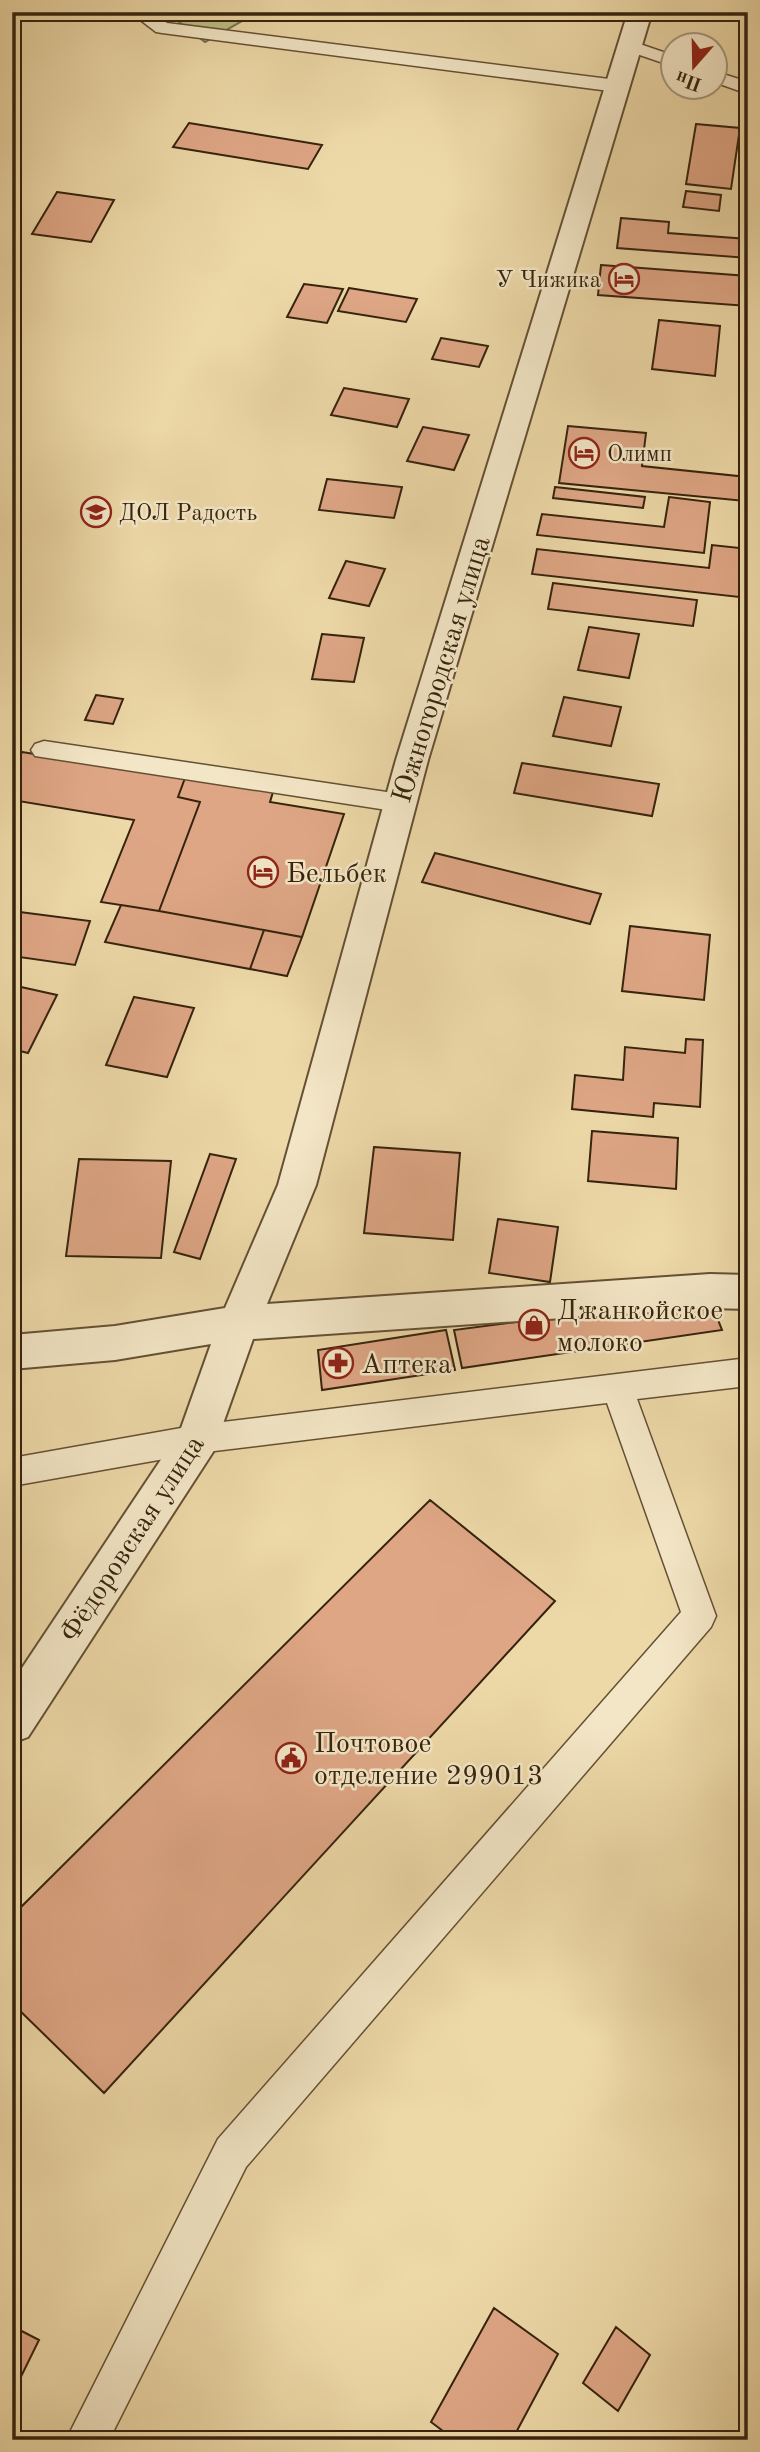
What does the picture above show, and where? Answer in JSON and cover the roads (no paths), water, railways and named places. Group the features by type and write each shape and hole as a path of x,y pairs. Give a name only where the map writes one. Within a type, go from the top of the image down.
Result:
{"street":[{"name":"Южногородская улица","path":"239,1323 297,1185 400,803 640,12"},
{"path":"12,1352 115,1343 239,1323 710,1291 748,1292"},
{"name":"Фёдоровская улица","path":"12,1722 198,1438 239,1323"}],"lane":[{"path":"139,12 162,27 617,86"},
{"path":"631,46 658,56"},
{"path":"728,81 748,88"},
{"path":"44,750 400,803"},
{"path":"12,1472 198,1438 748,1372"},
{"path":"87,2440 232,2153 699,1616 617,1388"}],"place":[{"name":"У Чижика","path":"624,279"},
{"name":"Олимп","path":"584,453"},
{"name":"ДОЛ Радость","path":"96,512"},
{"name":"Бельбек","path":"263,872"},
{"name":"Джанкойское молоко","path":"534,1325"},
{"name":"Аптека","path":"338,1363"},
{"name":"Почтовое отделение 299013","path":"291,1758"}]}
